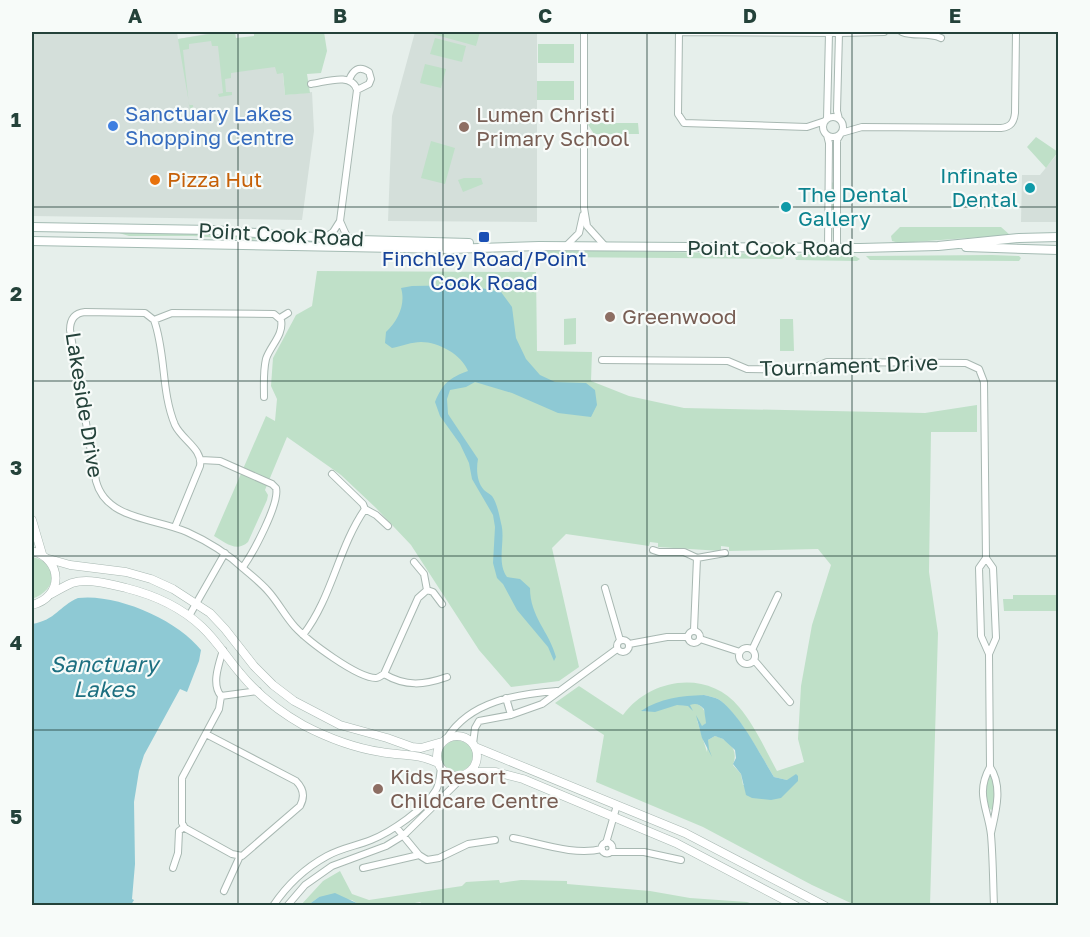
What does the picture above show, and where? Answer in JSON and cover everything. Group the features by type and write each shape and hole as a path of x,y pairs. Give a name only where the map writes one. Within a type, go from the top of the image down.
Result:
{"main road":[{"name":"Point Cook Road","path":"32,227 213,230 403,245"},
{"path":"114,228 122,237 184,238 210,244"},
{"path":"270,234 270,244"},
{"name":"Point Cook Road","path":"938,246 1019,238 1059,237"},
{"path":"1019,238 1028,250"},
{"name":"Point Cook Road","path":"32,242 403,245 490,248 530,246 833,248 938,246 1059,250"}],"street":[{"path":"584,32 584,208 587,226 606,246"},
{"path":"862,127 834,137 807,127 684,123 678,114 679,32 884,32"},
{"path":"902,32 941,38"},
{"path":"807,127 833,117 850,125 862,127 1002,128 1010,126 1016,113 1016,32"},
{"path":"829,33 826,120 823,127 829,143 833,248"},
{"path":"833,248 837,140 844,127 837,111 839,33"},
{"path":"349,80 357,69 363,68 369,72 371,79 369,84 357,90"},
{"path":"828,79 837,79"},
{"path":"311,84 349,80 354,82 357,90 340,221 333,232 324,238"},
{"path":"566,246 579,233 584,208"},
{"path":"340,221 348,239"},
{"name":"Lakeside Drive","path":"280,318 270,314 172,313 154,320 145,313 81,312 73,318 70,330 96,481 101,495 120,512 175,527 225,553 268,590 294,627 334,659 348,667 376,678 384,674 396,681 412,684 427,684 447,677"},
{"path":"264,397 264,372 267,357 282,328 280,318 288,313"},
{"path":"154,320 172,417 178,430 199,453 201,460 175,527"},
{"name":"Tournament Drive","path":"602,360 728,361 747,369 808,370 827,362 966,363 979,369 984,382 986,558 993,568 996,627 996,638 989,654"},
{"path":"201,460 220,461 272,484 276,488 276,500 255,550 243,567"},
{"path":"332,474 363,504 365,509 376,514 388,526"},
{"path":"303,635 316,616 355,525 365,509"},
{"path":"32,520 54,573 54,586 51,594"},
{"path":"653,550 684,552 697,558 725,553"},
{"path":"32,551 70,565 139,575 173,589 210,613 266,679 305,708 346,727 412,747 424,747 452,736 464,737 474,745 707,843 825,906"},
{"path":"189,616 225,553"},
{"path":"694,630 697,558"},
{"name":"Tournament Drive","path":"986,558 979,568 981,636 989,654 990,767 983,782 985,812 991,833 994,906"},
{"path":"414,562 424,574 427,590"},
{"path":"32,605 76,582 100,583 131,589 155,597 189,616 213,638 242,675 258,691 297,721 335,740 374,751 423,756 452,775 496,772 513,776 697,853 796,906"},
{"path":"287,906 318,874 341,862 386,846 404,835 476,763 475,728 479,721 511,715 542,704 617,649 620,640 605,588"},
{"path":"427,590 433,592 442,604"},
{"path":"384,674 418,598 427,590"},
{"path":"752,650 778,595"},
{"path":"213,638 225,629"},
{"path":"688,637 694,630"},
{"path":"694,630 699,632 700,639"},
{"path":"688,637 694,643 700,639"},
{"path":"629,644 657,638 688,637"},
{"path":"700,639 740,652"},
{"path":"620,640 625,640 629,644"},
{"path":"617,649 625,652 629,644"},
{"path":"754,660 749,664 744,663 739,657 740,652 744,648 752,650 755,655 754,660 790,702"},
{"path":"206,734 296,782 303,792 300,806 247,853 240,856 232,854 184,826 181,818 182,778 219,709 221,696 217,688 217,681 223,650"},
{"path":"221,696 258,691 266,679"},
{"path":"273,906 291,883 313,865 332,854 373,839 396,827 435,791 439,783 440,765 437,752 459,722 470,714 506,698 559,691"},
{"path":"506,698 511,715"},
{"name":"Tournament Drive","path":"990,767 997,778 996,811 991,833"},
{"path":"608,847 617,805"},
{"path":"985,812 996,811"},
{"path":"173,868 178,854 180,831 184,826"},
{"path":"396,827 419,855 427,860 468,844 495,840"},
{"path":"513,838 568,849 594,851 608,847 623,851 644,852 681,861"},
{"path":"363,868 419,855"},
{"path":"224,891 240,856"},
{"path":"313,865 318,874"}],"shaded area":[{"name":"Sanctuary Lakes Shopping Centre","path":"32,32 177,32 178,39 217,32 282,65 285,95 312,92 314,131 302,220 32,216"},
{"name":"Lumen Christi Primary School","path":"415,32 537,32 537,222 388,221 392,116"},
{"path":"1058,153 1058,222 1021,222 1022,175 1040,175"}],"green space":[{"path":"223,32 235,32 236,38 254,36 254,32 324,32 327,51 321,73 307,74 310,93 285,95 283,73 277,74 275,67 231,73 231,78 225,79 226,92 232,92 232,95 219,97 218,94 223,93 218,46 212,46 211,41 189,44 189,49 183,50 188,100 178,39"},
{"path":"430,32 480,32 476,46"},
{"path":"435,38 466,46 462,62 430,54"},
{"path":"538,44 574,44 574,63 538,63"},
{"path":"425,64 446,69 441,88 420,83"},
{"path":"537,81 574,81 574,100 537,100"},
{"path":"189,105 193,105 194,114 191,115"},
{"path":"587,123 638,123 639,134 594,134"},
{"path":"1036,137 1058,152 1046,168 1027,147"},
{"path":"431,141 455,148 445,184 421,178"},
{"path":"481,178 483,184 463,192 458,180"},
{"path":"831,182 834,183 832,241 831,238"},
{"path":"900,227 1001,227 1010,235 899,243 892,241 891,236"},
{"path":"119,233 189,233 261,238 252,240 193,236 129,236"},
{"path":"547,251 784,254 786,256 782,259 548,257 545,254"},
{"path":"801,254 855,256 860,259 857,261 796,260 795,257"},
{"path":"992,255 1021,258 1019,261 870,260 866,256"},
{"path":"317,271 536,272 537,351 592,352 591,381 629,396 684,408 925,413 977,405 977,432 931,432 929,572 938,633 930,905 855,905 812,885 703,827 596,782 604,735 555,703 579,686 623,715 634,702 663,686 696,683 712,687 726,695 739,707 755,730 777,771 804,762 798,739 801,686 812,625 831,565 818,549 729,551 729,547 721,546 721,551 658,547 658,543 650,542 649,546 566,534 552,548 579,667 559,681 511,687 479,650 411,545 341,475 287,437 265,490 268,495 267,500 248,542 235,547 214,536 266,416 275,421 277,399 271,386 273,358 296,315 312,306","holes":["704,695 718,699 726,705 749,735 774,777 787,780 743,785 741,774 733,765 735,754 732,746 715,736 708,740 707,752 697,720 702,727 706,723 705,713 703,708 695,703 642,711"]},
{"path":"576,318 576,344 564,345 564,319"},
{"path":"780,319 793,319 794,351 780,351"},
{"path":"32,557 48,565 52,577 47,589 32,599"},
{"path":"1013,595 1058,595 1058,611 1004,611 1003,599 1013,599"},
{"path":"457,740 467,743 473,752 472,761 468,767 455,771 444,765 441,759 445,746"},
{"path":"989,774 992,774 996,800 991,810 985,803 986,782"},
{"path":"340,871 352,894 369,900 462,886 466,882 499,880 500,883 521,880 567,881 567,884 650,891 756,905 425,906 420,902 404,905 361,906 352,900 319,897 308,905 300,906 323,881"}],"water":[{"path":"466,285 501,292 512,307 516,338 526,359 540,375 555,382 586,383 595,390 597,405 591,417 558,413 512,393 475,382 466,387 450,390 447,399 448,414 478,459 478,480 497,505 502,530 504,571 507,577 520,579 530,588 536,616 556,657 554,661 548,647 517,610 503,584 497,578 493,563 495,527 493,515 472,479 469,463 460,444 440,416 435,402 447,382 468,371 465,365 449,350 435,344 418,342 392,348 385,343 386,332 394,323 402,306 401,288"},
{"name":"Sanctuary Lakes","path":"78,598 110,600 145,611 177,629 201,650 187,692 180,689 144,755 139,771 134,802 135,864 132,899 134,900 131,905 32,905 32,624 47,619"},
{"path":"704,695 718,699 734,714 774,777 787,780 796,774 798,776 798,781 781,798 771,800 746,795 741,774 733,764 736,758 735,750 723,739 715,736 708,740 712,757 702,738 696,715 702,726 706,723 704,709 701,706 690,705 693,711 688,706 677,705 655,712 641,711 671,698"},
{"path":"335,893 361,905 308,905 319,897"}],"place":[{"name":"Sanctuary Lakes Shopping Centre","path":"113,126"},
{"name":"Lumen Christi Primary School","path":"464,127"},
{"name":"Pizza Hut","path":"155,180"},
{"name":"Infinate Dental","path":"1030,188"},
{"name":"The Dental Gallery","path":"786,207"},
{"name":"Finchley Road/Point Cook Road","path":"484,237"},
{"name":"Greenwood","path":"610,317"},
{"name":"Kids Resort Childcare Centre","path":"378,789"}]}
